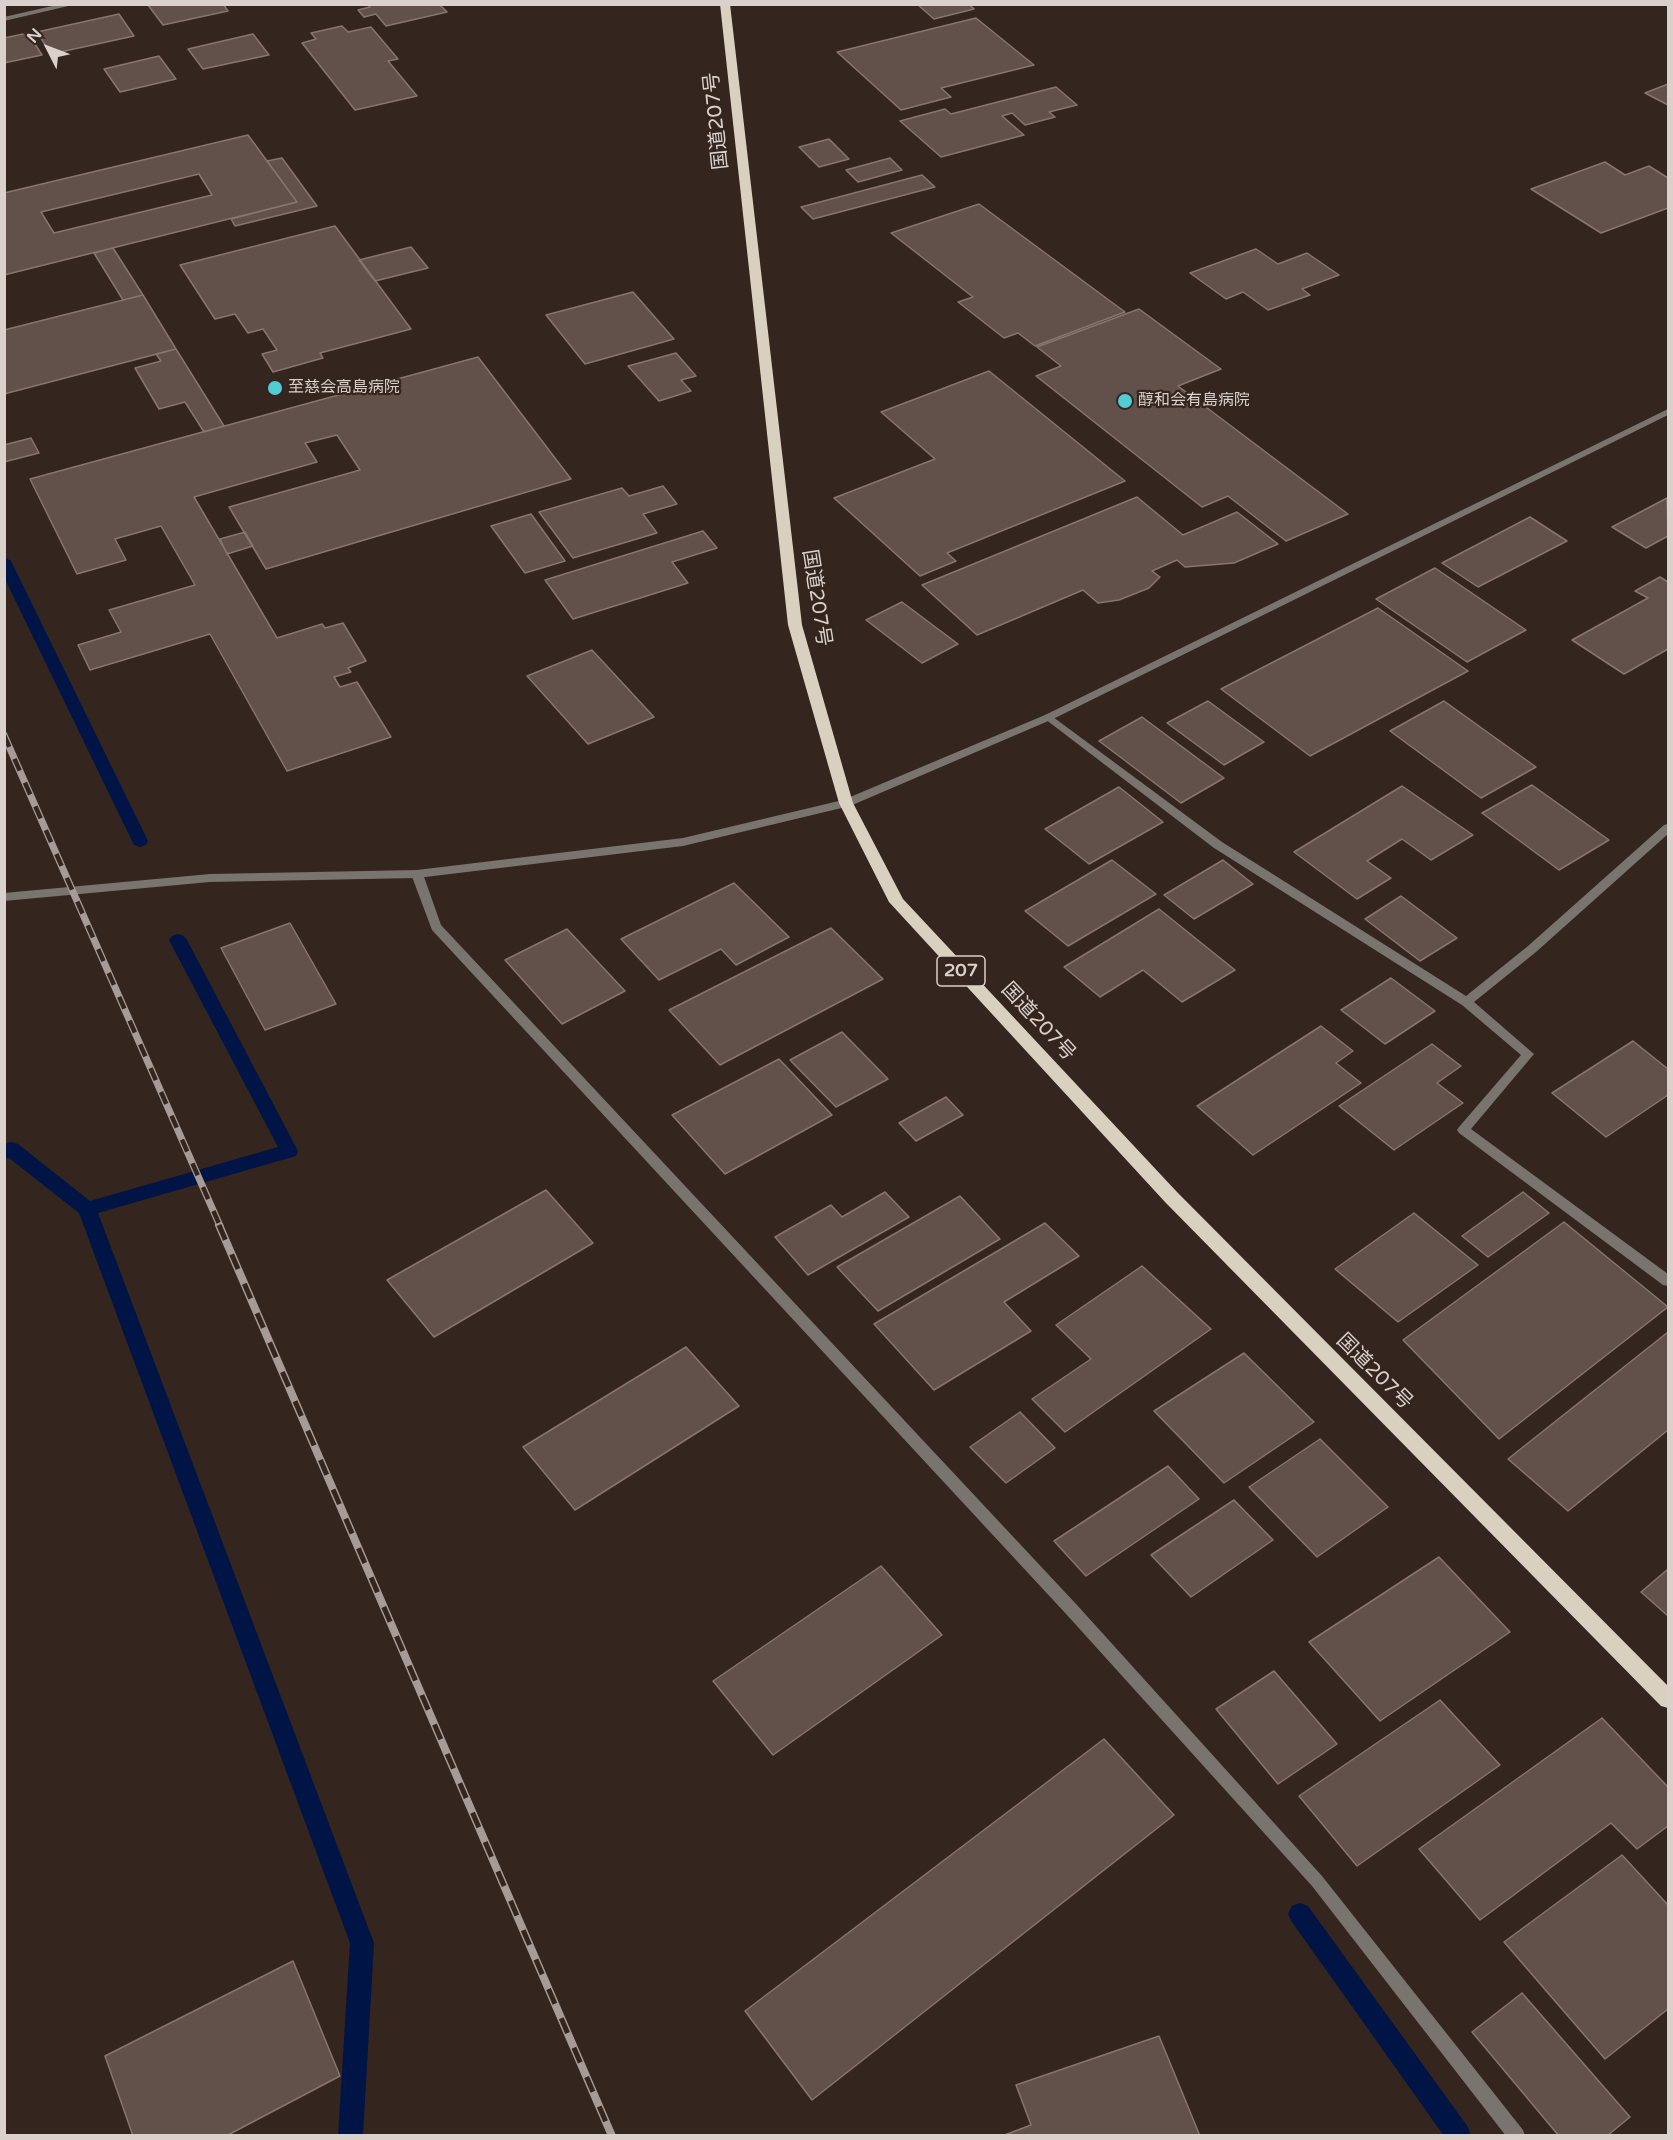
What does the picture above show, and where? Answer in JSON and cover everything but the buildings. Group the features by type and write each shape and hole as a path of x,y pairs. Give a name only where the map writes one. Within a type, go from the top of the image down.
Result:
{"highway":[{"name":"国道207号","path":"725,4 795,625 846,803 897,902 1171,1197 1668,1699"}],"street":[{"path":"4,19 74,4"},
{"path":"4,897 210,878 417,874 683,842 846,803 1049,717 1668,412"},
{"path":"1049,717 1218,845 1466,1002 1528,1054 1463,1130 1668,1281"},
{"path":"1466,1002 1532,949 1668,828"},
{"path":"417,874 436,927 1072,1610 1317,1881 1517,2136"}],"waterway":[{"path":"4,561 140,841"},
{"path":"87,1209 289,1151 178,940"},
{"path":"4,1152 11,1149 87,1209"},
{"path":"87,1209 362,1943 350,2136"},
{"path":"1300,1914 1459,2136"}],"railway":[{"path":"4,735 220,1226"},
{"path":"219,1225 612,2136"}],"place":[{"name":"至慈会高島病院","path":"275,388"},
{"name":"醇和会有島病院","path":"1125,401"}]}
